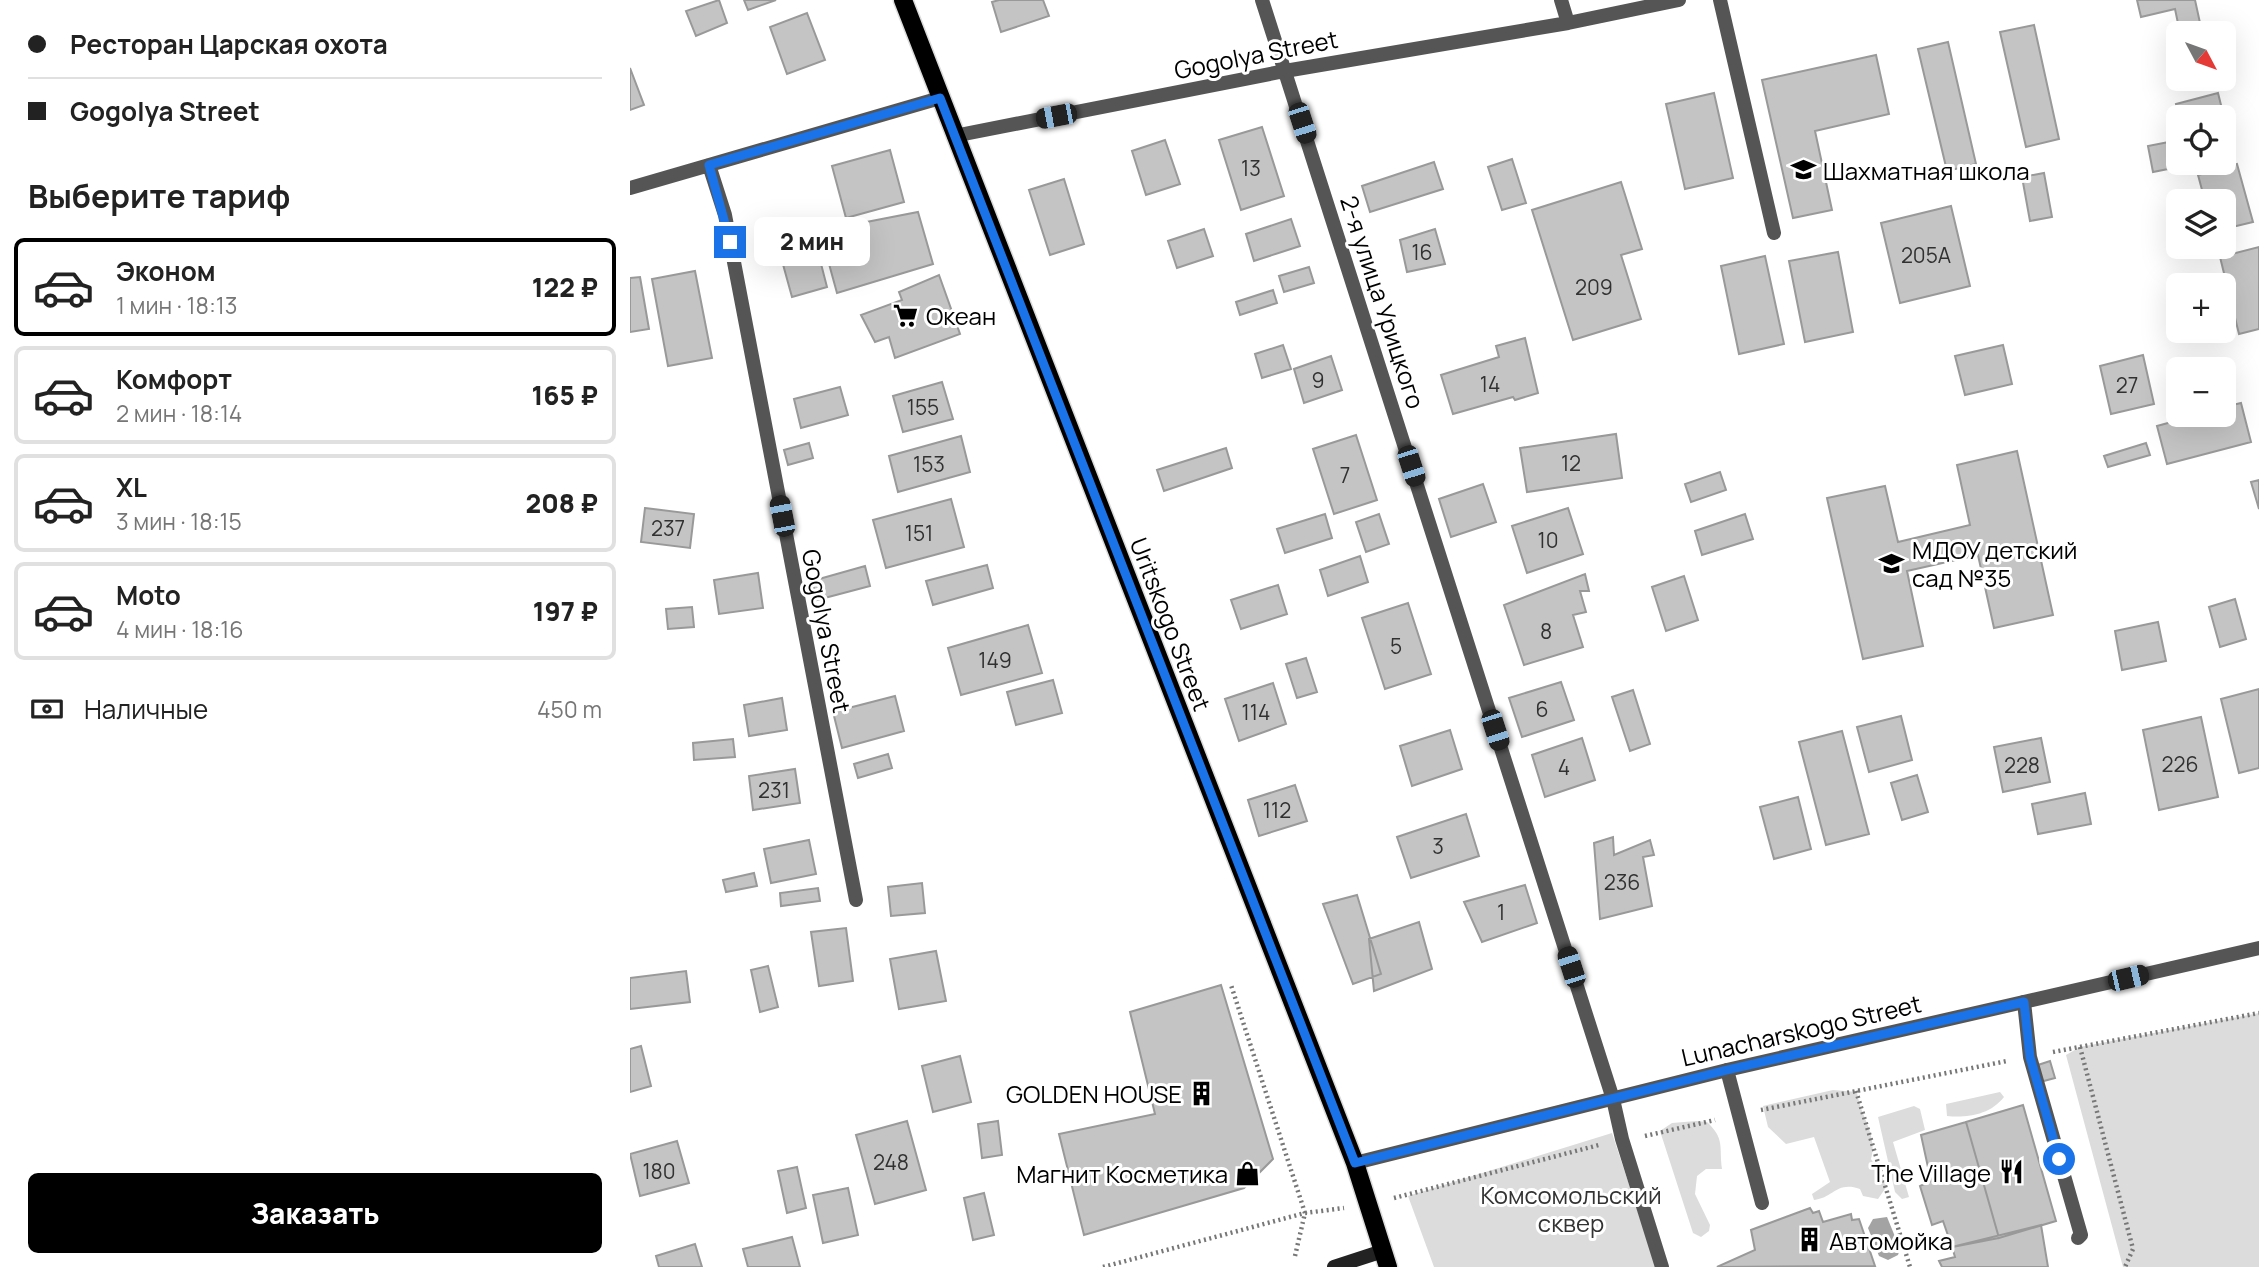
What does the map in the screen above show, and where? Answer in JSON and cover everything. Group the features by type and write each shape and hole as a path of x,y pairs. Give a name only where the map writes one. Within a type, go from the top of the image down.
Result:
{"main road":[{"name":"Uritskogo Street","path":"903,0 1355,1163 1386,1259"},
{"path":"1334,1267 1386,1259"}],"street":[{"name":"2-я улица Урицкого","path":"1262,0 1613,1099 1622,1139 1662,1267"},
{"path":"1561,0 1568,23"},
{"name":"Gogolya Street","path":"954,136 1285,71 1568,23 1679,0"},
{"path":"1720,0 1774,233"},
{"path":"630,188 940,98"},
{"name":"Gogolya Street","path":"709,165 724,215 856,900"},
{"name":"Lunacharskogo Street","path":"1355,1163 1727,1070 2259,948"},
{"path":"2024,1002 2030,1057 2081,1235 2078,1238"},
{"path":"1727,1070 1762,1203"}],"path":[{"path":"1231,985 1305,1213 1295,1256"},
{"path":"1103,1267 1305,1213 1368,1205 1622,1139 2259,1013"},
{"path":"2080,1047 2133,1250 2124,1267"},
{"path":"1856,1091 1910,1267"}],"green space":[{"path":"2259,1013 2259,1267 2123,1267 2066,1055 2080,1047"},
{"path":"1833,1090 1857,1092 1872,1141 1871,1159 1887,1186 1878,1199 1863,1196 1860,1189 1846,1187 1814,1200 1812,1194 1830,1182 1814,1137 1786,1144 1768,1127 1763,1106"},
{"path":"2000,1092 2004,1097 1992,1108 1970,1116 1947,1116 1946,1104"},
{"path":"1914,1106 1920,1109 1925,1130 1893,1142 1909,1197 1902,1199 1895,1192 1878,1117"},
{"path":"1707,1122 1717,1133 1722,1169 1706,1169 1697,1176 1695,1194 1710,1225 1709,1231 1701,1237 1693,1233 1660,1131 1672,1123"},
{"name":"Комсомольский сквер","path":"1612,1133 1656,1267 1434,1267 1408,1196"}],"shaded area":[{"path":"1887,1217 1900,1249 1898,1255 1888,1260 1879,1256 1868,1228 1873,1219"}],"building":[{"path":"719,0 727,23 696,36 686,11"},
{"path":"744,0 776,0 748,10"},
{"path":"1043,0 1049,16 1001,32 992,2"},
{"path":"2137,0 2195,0 2200,21 2178,21 2175,9 2141,17"},
{"path":"807,13 825,60 787,74 770,27"},
{"path":"2034,25 2059,139 2026,147 2000,32"},
{"path":"1948,42 1976,164 1947,171 1918,49"},
{"name":"Шахматная школа","path":"1876,55 1889,114 1815,131 1832,210 1793,218 1762,80"},
{"path":"630,68 644,105 630,110"},
{"path":"1714,93 1733,178 1685,189 1666,104"},
{"path":"2218,93 2221,105 2176,105"},
{"path":"1262,127 1284,196 1241,210 1219,140"},
{"path":"1165,140 1180,184 1146,195 1132,151"},
{"path":"2166,143 2166,169 2153,172 2148,146"},
{"path":"890,150 904,202 846,218 832,166"},
{"path":"1512,159 1526,203 1502,210 1488,167"},
{"path":"1434,162 1443,189 1370,212 1362,186"},
{"path":"2236,164 2253,222 2236,226 2236,189 2202,189 2198,175 2236,175"},
{"path":"2044,173 2052,217 2030,221 2022,177"},
{"path":"1064,179 1084,244 1050,255 1029,190"},
{"path":"1621,182 1642,249 1621,255 1641,319 1573,340 1532,210"},
{"path":"1951,206 1970,286 1900,303 1881,223"},
{"path":"918,212 933,264 837,293 820,231"},
{"path":"1291,219 1300,246 1254,261 1246,234"},
{"path":"812,229 827,287 792,297 776,239"},
{"path":"1204,229 1213,256 1177,268 1168,241"},
{"path":"1435,229 1445,264 1407,272 1400,240"},
{"path":"2259,247 2259,329 2239,334 2236,322 2236,273 2224,273 2220,259 2236,259 2236,253"},
{"path":"1838,252 1853,332 1805,342 1789,261"},
{"path":"1765,256 1784,344 1739,354 1721,266"},
{"path":"1309,267 1314,283 1284,292 1279,276"},
{"path":"695,271 712,358 668,366 652,279"},
{"path":"939,275 960,334 895,358 889,337 875,342 861,315 902,300 899,292"},
{"path":"640,277 649,329 630,332 630,278"},
{"path":"1273,290 1277,303 1240,315 1236,302"},
{"path":"1525,338 1538,393 1515,400 1513,397 1453,414 1441,375 1499,357 1496,346"},
{"path":"1283,345 1291,369 1262,378 1255,354"},
{"path":"2003,345 2012,384 1965,395 1955,356"},
{"path":"2143,355 2154,404 2111,414 2100,366"},
{"path":"1331,356 1342,390 1304,403 1294,369"},
{"path":"942,382 953,419 903,432 893,396"},
{"path":"840,387 848,415 801,428 794,399"},
{"path":"2241,403 2251,442 2167,464 2157,426 2166,424 2166,427 2236,427 2236,404"},
{"path":"1616,434 1622,478 1527,492 1520,448"},
{"path":"1356,435 1377,500 1334,514 1313,449"},
{"path":"961,436 970,472 898,492 889,456"},
{"path":"809,443 813,458 788,465 784,450"},
{"path":"2146,443 2150,455 2108,467 2104,456"},
{"path":"1226,448 1232,468 1164,491 1157,470"},
{"name":"МДОУ детский сад №35","path":"2017,451 2053,615 1994,628 1978,555 1907,571 1923,646 1863,659 1827,498 1885,486 1898,542 1970,525 1957,465"},
{"path":"1720,472 1726,490 1691,502 1685,484"},
{"path":"2259,480 2259,509 2251,482"},
{"path":"1483,484 1496,522 1451,537 1439,499"},
{"path":"951,499 964,547 886,568 873,520"},
{"path":"645,508 694,514 690,548 641,542"},
{"path":"1568,508 1583,554 1527,573 1512,526"},
{"path":"1325,514 1332,538 1285,553 1277,529"},
{"path":"1379,514 1389,544 1366,552 1356,522"},
{"path":"1745,514 1753,539 1702,555 1695,531"},
{"path":"1360,556 1368,582 1328,596 1320,570"},
{"path":"987,565 993,588 933,605 926,581"},
{"path":"865,566 870,586 817,600 812,581"},
{"path":"758,573 763,608 719,614 714,580"},
{"path":"1585,574 1589,591 1580,591 1586,612 1573,615 1583,647 1524,665 1504,605"},
{"path":"1684,576 1698,620 1666,631 1652,587"},
{"path":"1278,585 1287,614 1241,629 1231,600"},
{"path":"2235,599 2246,639 2220,647 2209,607"},
{"path":"1408,603 1431,674 1385,689 1362,618"},
{"path":"692,607 694,627 668,629 666,609"},
{"path":"2158,622 2166,661 2122,670 2115,631"},
{"path":"1028,625 1042,673 961,695 948,648"},
{"path":"1306,658 1317,692 1297,698 1286,664"},
{"path":"1053,680 1062,713 1016,725 1007,692"},
{"path":"1561,682 1574,720 1522,737 1509,698"},
{"path":"1273,683 1286,724 1239,741 1225,699"},
{"path":"2259,689 2259,768 2239,773 2221,699"},
{"path":"1633,690 1650,744 1630,751 1612,697"},
{"path":"895,696 904,731 842,748 833,712"},
{"path":"782,698 787,730 749,736 744,705"},
{"path":"1901,716 1912,760 1869,772 1857,727"},
{"path":"2201,717 2218,797 2159,810 2143,730"},
{"path":"1450,730 1462,769 1412,786 1400,746"},
{"path":"1842,731 1869,834 1826,845 1799,742"},
{"path":"1582,738 1595,780 1545,797 1532,755"},
{"path":"2041,738 2050,782 2003,792 1994,747"},
{"path":"733,739 735,757 694,760 693,743"},
{"path":"888,754 892,768 858,778 854,764"},
{"path":"795,769 800,803 753,810 749,776"},
{"path":"1917,775 1928,812 1902,820 1891,783"},
{"path":"1295,785 1307,821 1259,836 1248,800"},
{"path":"2085,793 2091,824 2038,834 2032,804"},
{"path":"1798,797 1811,849 1774,859 1760,807"},
{"path":"1466,814 1479,856 1411,878 1397,837"},
{"path":"1613,837 1614,855 1650,840 1654,855 1643,857 1652,906 1600,919 1594,843"},
{"path":"809,840 816,874 771,883 764,849"},
{"path":"754,873 757,886 726,892 723,880"},
{"path":"922,883 925,913 891,916 888,887"},
{"path":"1525,885 1537,923 1482,942 1464,902"},
{"path":"818,888 820,901 781,906 780,893"},
{"path":"1357,895 1381,974 1353,984 1323,904"},
{"path":"1419,922 1432,969 1374,991 1369,939"},
{"path":"846,928 853,981 819,986 811,932"},
{"path":"936,951 946,1001 899,1009 890,959"},
{"path":"768,966 778,1007 760,1012 751,970"},
{"path":"686,971 690,1002 630,1009 630,978"},
{"name":"GOLDEN HOUSE","path":"1221,985 1273,1159 1244,1188 1084,1235 1059,1134 1155,1114 1130,1012"},
{"path":"641,1046 651,1086 630,1092 630,1049"},
{"path":"960,1056 971,1102 933,1112 922,1066"},
{"path":"2050,1061 2055,1078 2040,1082 2035,1066"},
{"name":"The Village","path":"2023,1105 2056,1221 1999,1238 1966,1122"},
{"path":"907,1121 926,1190 875,1204 856,1135"},
{"path":"998,1121 1002,1155 982,1158 978,1124"},
{"path":"1966,1122 1999,1238 1952,1247 1943,1221 1932,1225 1920,1186 1931,1181 1921,1135"},
{"path":"677,1141 689,1183 640,1196 630,1154"},
{"path":"797,1167 806,1208 787,1213 778,1171"},
{"path":"848,1188 858,1235 823,1243 813,1195"},
{"path":"984,1193 994,1235 973,1240 964,1198"},
{"name":"Автомойка","path":"1810,1208 1813,1213 1819,1211 1823,1222 1851,1214 1852,1220 1859,1219 1875,1266 1717,1267 1755,1250 1751,1230"},
{"path":"2041,1225 2048,1267 1942,1267 1939,1261 1955,1257 1952,1247"},
{"path":"792,1237 800,1267 748,1267 743,1249"},
{"path":"695,1244 702,1267 659,1267 656,1256"}],"place":[{"name":"Шахматная школа","path":"1803,170"},
{"name":"Океан","path":"906,315"},
{"name":"МДОУ детский сад №35","path":"1892,563"},
{"name":"GOLDEN HOUSE","path":"1202,1093"},
{"name":"The Village","path":"2011,1172"},
{"name":"Магнит Косметика","path":"1248,1173"},
{"name":"Автомойка","path":"1809,1240"}],"route":[{"path":"730,242 709,165 940,98 1355,1163 1727,1070 2024,1002 2030,1057 2059,1159"}]}
